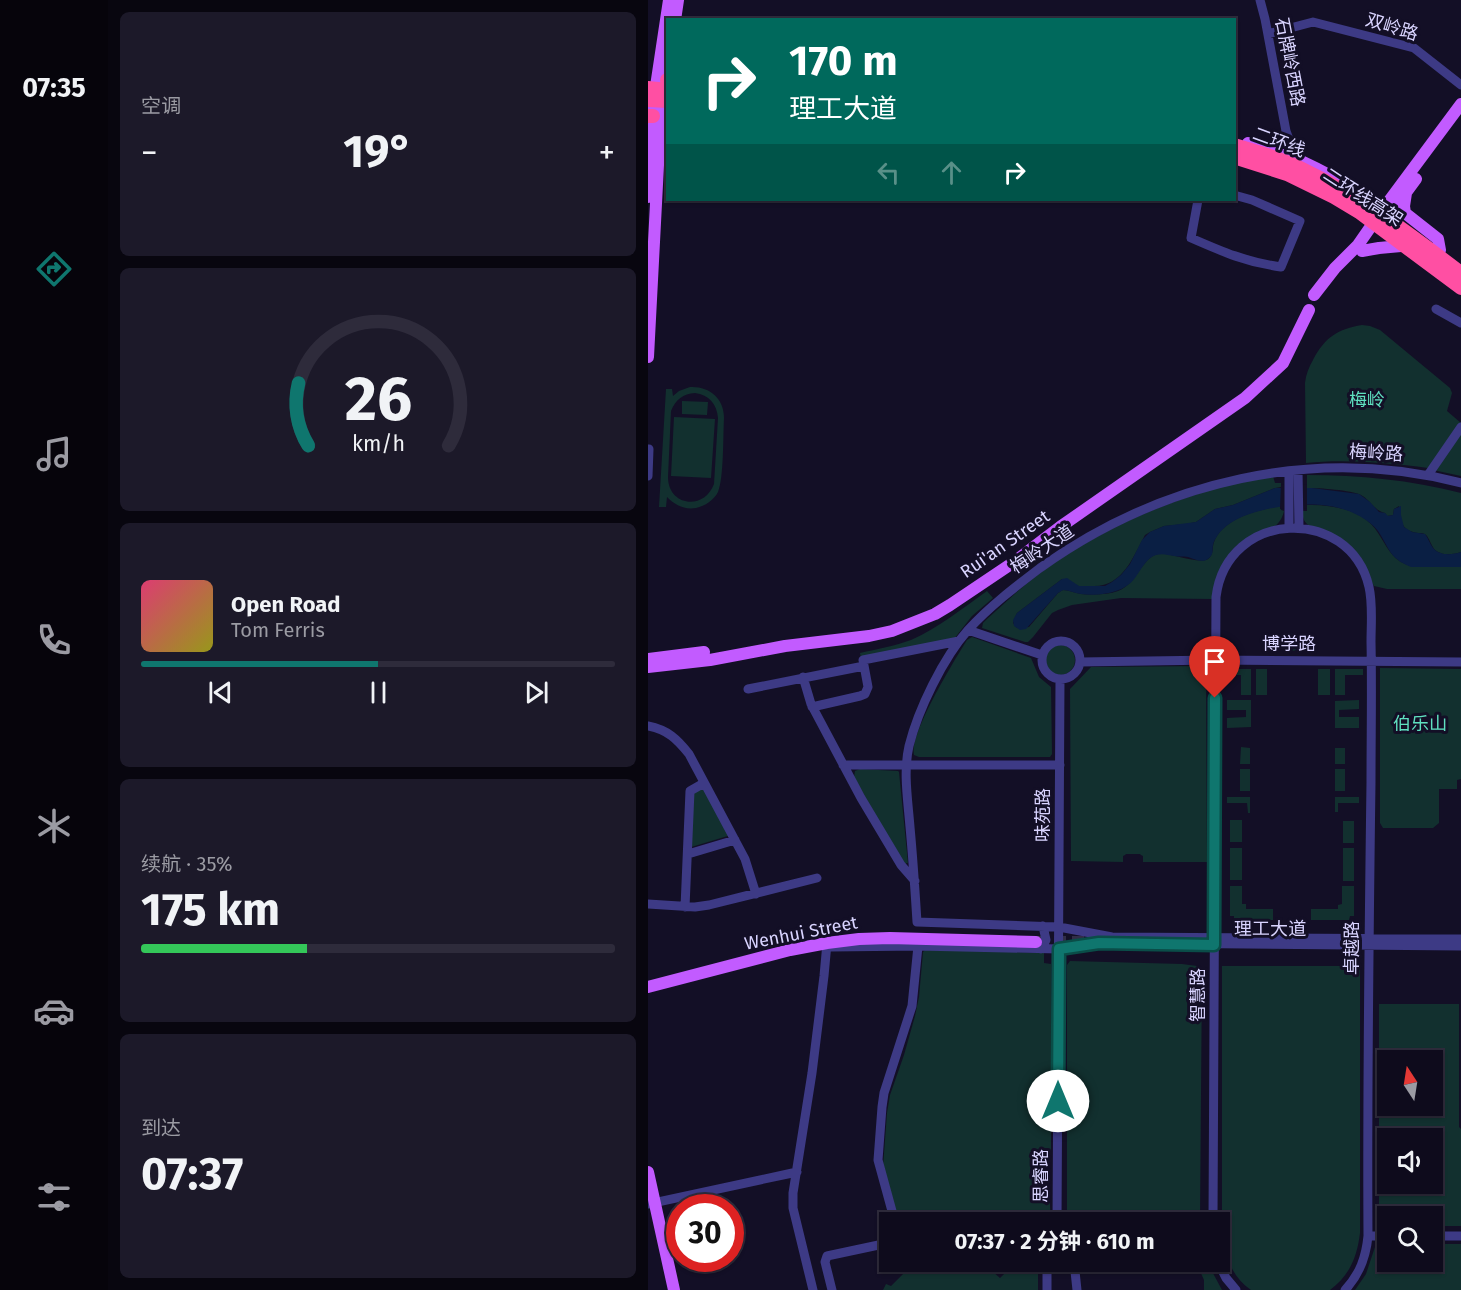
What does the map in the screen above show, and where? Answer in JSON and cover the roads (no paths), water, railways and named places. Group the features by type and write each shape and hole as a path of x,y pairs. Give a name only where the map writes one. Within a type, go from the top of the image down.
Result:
{"highway":[{"name":"二环线","path":"1236,146 1286,162 1334,186 1405,231 1461,273"},
{"name":"二环线高架","path":"1236,161 1287,174 1318,188 1359,212 1461,287"}],"main road":[{"path":"648,357 656,111 661,81 662,39 669,0"},
{"path":"675,18 678,0"},
{"path":"648,66 656,44 662,39"},
{"path":"1379,228 1342,260 1316,295 1343,266 1362,251 1379,228 1386,211 1461,104"},
{"path":"1386,211 1407,191 1461,117"},
{"path":"1236,140 1268,148 1296,159 1354,189 1461,266"},
{"path":"648,197 655,146"},
{"path":"1407,191 1405,213 1438,239 1440,250"},
{"path":"1379,228 1461,287"},
{"path":"1362,251 1401,246"},
{"name":"Rui'an Street","path":"648,659 873,629 909,619 934,608 1013,555 1054,522 1246,389 1281,358 1307,309 1283,363 1245,398 1060,527 1014,562 935,614 892,631 869,636 648,667"},
{"name":"Wenhui Street","path":"648,979 774,947 839,934 912,930 1039,938"},
{"name":"Wenhui Street","path":"648,987 790,950 859,939 1039,938"},
{"path":"648,1172 650,1205 666,1290"},
{"path":"650,1205 674,1290"}],"street":[{"name":"石牌岭西路","path":"1260,0 1286,131 1296,159"},
{"name":"双岭路","path":"1268,34 1313,22 1414,48 1461,85"},
{"path":"1268,148 1283,139 1286,131"},
{"path":"1198,201 1191,238 1226,254 1255,263 1281,267 1300,221 1236,196"},
{"path":"1436,309 1461,323"},
{"path":"1428,475 1461,427"},
{"path":"648,449 648,476"},
{"name":"梅岭路","path":"1293,470 1370,468 1428,475 1461,483"},
{"path":"1293,470 1294,528"},
{"name":"梅岭大道","path":"917,922 906,765 911,738 924,705 942,669 968,630 999,600 1032,574 1114,523 1203,487 1293,470"},
{"path":"1215,660 1216,597 1219,579 1224,568 1233,554 1246,543 1268,532 1294,528 1322,534 1341,544 1352,553 1363,570 1370,593 1372,661"},
{"path":"968,630 1042,655"},
{"path":"812,707 865,694 868,689 862,660 959,641"},
{"path":"1064,641 1074,647 1079,654 1080,662 1075,674 1070,678 1054,679 1046,673 1042,665 1042,655 1049,645 1064,641"},
{"name":"博学路","path":"1080,662 1215,660 1461,662"},
{"name":"智慧路","path":"1213,1212 1215,660"},
{"name":"卓越路","path":"1368,1236 1372,661"},
{"path":"748,689 864,666"},
{"path":"803,677 812,707 843,765 901,865 915,881"},
{"name":"味苑路","path":"1059,949 1060,680"},
{"path":"648,726 667,732 679,741 689,754 735,840 748,868 756,894"},
{"path":"843,765 1060,765"},
{"path":"686,907 690,791 704,783"},
{"path":"688,854 735,840"},
{"path":"648,904 686,907 709,905 817,878"},
{"name":"理工大道","path":"917,922 1039,938 1059,949 1099,943 1214,941 1369,942 1461,946"},
{"name":"理工大道","path":"827,945 918,946 1039,938 1059,927 1103,936 1214,941"},
{"name":"理工大道","path":"1369,942 1461,939"},
{"path":"813,1290 794,1208 793,1193 812,1073 827,945"},
{"path":"892,1212 878,1160 882,1107 885,1089 912,1006 918,946"},
{"name":"思睿路","path":"1057,1212 1059,949"},
{"path":"650,1205 796,1172"},
{"path":"1345,1290 1362,1266 1368,1236 1377,1236"},
{"path":"1443,1236 1461,1236"},
{"path":"832,1290 825,1262 827,1256 879,1244"},
{"path":"1047,1272 1047,1290"},
{"path":"1075,1272 1077,1290"},
{"path":"1223,1272 1236,1290"}],"water":[{"path":"1275,488 1312,488 1359,494 1379,512 1388,516 1393,515 1394,509 1401,506 1404,527 1412,532 1425,534 1433,548 1443,554 1461,552 1461,567 1411,567 1404,564 1391,552 1375,527 1360,516 1344,509 1312,504 1278,507 1232,522 1218,535 1212,555 1207,560 1156,555 1147,561 1135,578 1124,588 1095,595 1063,590 1026,629 1020,630 1014,626 1013,620 1017,613 1062,579 1067,578 1079,586 1105,586 1112,582 1130,564 1142,540 1150,532 1164,526 1196,522 1215,509 1233,505"}],"tunnel":[{"path":"1036,942 1088,942"},
{"path":"1106,943 1151,943"}],"park label":[{"name":"梅岭","path":"1367,400"},
{"name":"伯乐山","path":"1420,724"}]}
